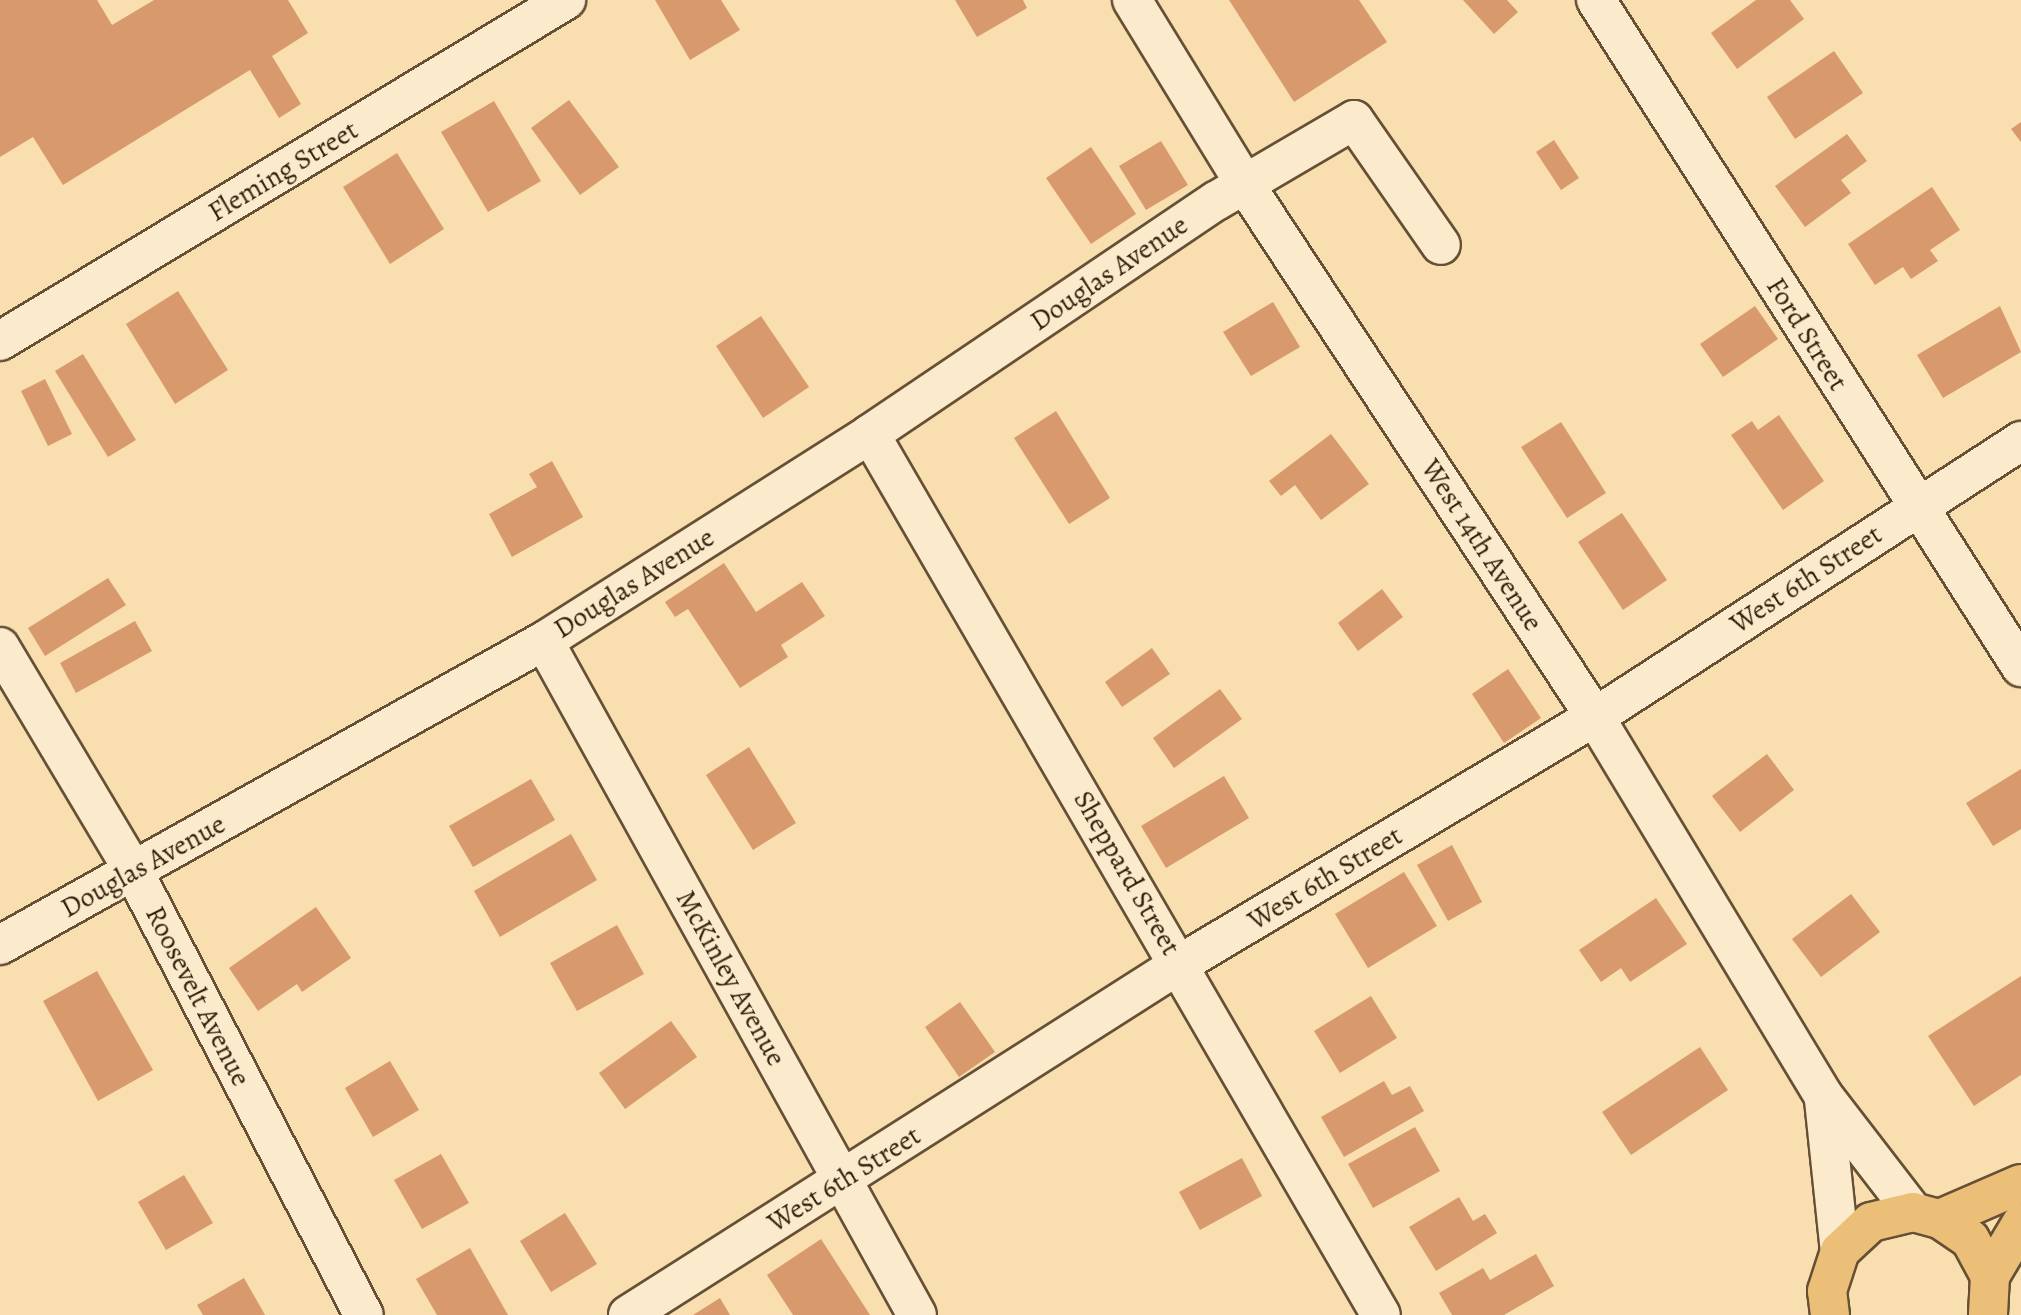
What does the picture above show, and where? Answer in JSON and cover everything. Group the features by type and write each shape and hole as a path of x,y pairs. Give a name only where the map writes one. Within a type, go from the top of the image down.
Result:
{"main road":[{"path":"1829,1314 1827,1291 1840,1251 1871,1222 1926,1216 2021,1184"},
{"path":"1926,1216 1970,1239 1990,1276"},
{"path":"1988,1315 1990,1276 2021,1224"}],"street":[{"name":"Fleming Street","path":"0,341 566,0"},
{"name":"West 14th Avenue","path":"1132,0 1246,186 1595,717 1823,1095 1926,1216"},
{"name":"Ford Street","path":"1596,0 1916,508 2021,667"},
{"name":"Douglas Avenue","path":"0,945 544,641 870,433 1246,186 1354,120 1441,245"},
{"name":"Sheppard Street","path":"870,433 1381,1315"},
{"name":"West 6th Street","path":"628,1315 1180,964 1595,717 2021,441"},
{"name":"McKinley Avenue","path":"544,641 917,1315"},
{"name":"Roosevelt Avenue","path":"0,647 134,872 364,1315"},
{"name":"West 14th Avenue","path":"1823,1095 1840,1251"}],"building":[{"path":"0,0 97,0 112,25 154,0 288,0 308,33 272,56 301,104 279,118 250,70 63,185 33,137 0,157"},
{"path":"655,0 721,0 740,30 690,60"},
{"path":"955,0 1023,0 1027,8 977,37"},
{"path":"1229,0 1359,0 1387,42 1294,102"},
{"path":"1463,0 1507,0 1518,12 1494,34"},
{"path":"1756,0 1790,0 1804,19 1737,69 1711,33"},
{"path":"1834,51 1863,93 1795,139 1767,97"},
{"path":"569,100 619,167 580,195 531,128"},
{"path":"494,101 541,181 488,212 441,132"},
{"path":"2021,122 2021,142 2011,129"},
{"path":"1847,134 1867,161 1841,180 1851,193 1805,227 1775,186"},
{"path":"1554,140 1579,178 1561,190 1536,152"},
{"path":"1161,141 1188,185 1146,210 1119,166"},
{"path":"1091,147 1136,214 1091,244 1046,178"},
{"path":"397,153 444,229 390,264 343,187"},
{"path":"1932,187 1960,230 1930,250 1938,261 1911,279 1903,267 1875,285 1848,244"},
{"path":"178,291 228,370 175,404 126,324"},
{"path":"1273,302 1300,347 1251,376 1223,332"},
{"path":"1755,306 1778,339 1723,377 1700,344"},
{"path":"2000,306 2021,352 1943,398 1917,355"},
{"path":"761,316 809,387 763,418 716,346"},
{"path":"83,354 136,440 108,457 55,371"},
{"path":"45,379 72,434 48,446 21,391"},
{"path":"1056,411 1110,498 1069,524 1014,438"},
{"path":"1779,415 1824,481 1783,510 1731,435 1752,421 1758,430"},
{"path":"1561,422 1606,493 1567,518 1521,447"},
{"path":"1331,434 1369,484 1321,520 1295,485 1281,496 1269,481"},
{"path":"552,461 583,517 512,557 489,514 537,487 529,474"},
{"path":"1622,513 1667,580 1623,610 1578,542"},
{"path":"724,563 756,612 802,582 825,616 781,645 788,657 740,688 688,609 675,617 665,602"},
{"path":"108,578 126,605 45,656 28,628"},
{"path":"1382,589 1403,617 1358,651 1338,623"},
{"path":"135,621 152,651 76,693 60,663"},
{"path":"1152,648 1170,674 1122,707 1105,682"},
{"path":"1508,669 1541,718 1504,743 1472,694"},
{"path":"1220,689 1242,719 1174,768 1153,738"},
{"path":"749,747 796,823 753,850 706,775"},
{"path":"1767,754 1794,790 1740,832 1712,796"},
{"path":"2021,769 2021,829 1993,846 1966,803"},
{"path":"1224,776 1249,818 1166,868 1141,826"},
{"path":"531,779 555,820 473,867 449,826"},
{"path":"571,834 597,880 500,937 474,891"},
{"path":"1452,845 1482,902 1448,921 1417,865"},
{"path":"1404,872 1437,926 1368,968 1335,914"},
{"path":"1851,894 1880,932 1821,977 1792,939"},
{"path":"1656,898 1687,944 1630,982 1621,968 1601,982 1579,950"},
{"path":"316,907 351,958 302,992 297,984 258,1011 229,968"},
{"path":"617,925 644,974 577,1011 550,963"},
{"path":"97,971 153,1070 98,1101 43,1001"},
{"path":"2021,976 2021,1075 1974,1106 1928,1036"},
{"path":"1371,996 1397,1038 1340,1073 1314,1031"},
{"path":"960,1002 995,1052 959,1077 925,1027"},
{"path":"671,1021 697,1057 625,1109 599,1073"},
{"path":"1700,1047 1728,1090 1631,1155 1602,1112"},
{"path":"390,1061 419,1110 373,1137 345,1088"},
{"path":"1384,1081 1392,1095 1410,1086 1424,1111 1344,1157 1321,1117"},
{"path":"1415,1127 1440,1171 1373,1208 1348,1164"},
{"path":"441,1154 469,1203 422,1229 394,1180"},
{"path":"1242,1158 1262,1196 1200,1230 1179,1192"},
{"path":"184,1175 213,1223 166,1250 138,1202"},
{"path":"1459,1197 1473,1221 1485,1214 1497,1233 1436,1271 1409,1227"},
{"path":"565,1213 597,1264 551,1292 520,1241"},
{"path":"821,1239 870,1315 793,1315 767,1275"},
{"path":"470,1248 508,1315 437,1315 416,1279"},
{"path":"1536,1254 1554,1286 1504,1315 1452,1315 1439,1293 1483,1268 1490,1280"},
{"path":"244,1278 265,1315 203,1315 197,1305"},
{"path":"720,1298 730,1315 693,1315"}]}
